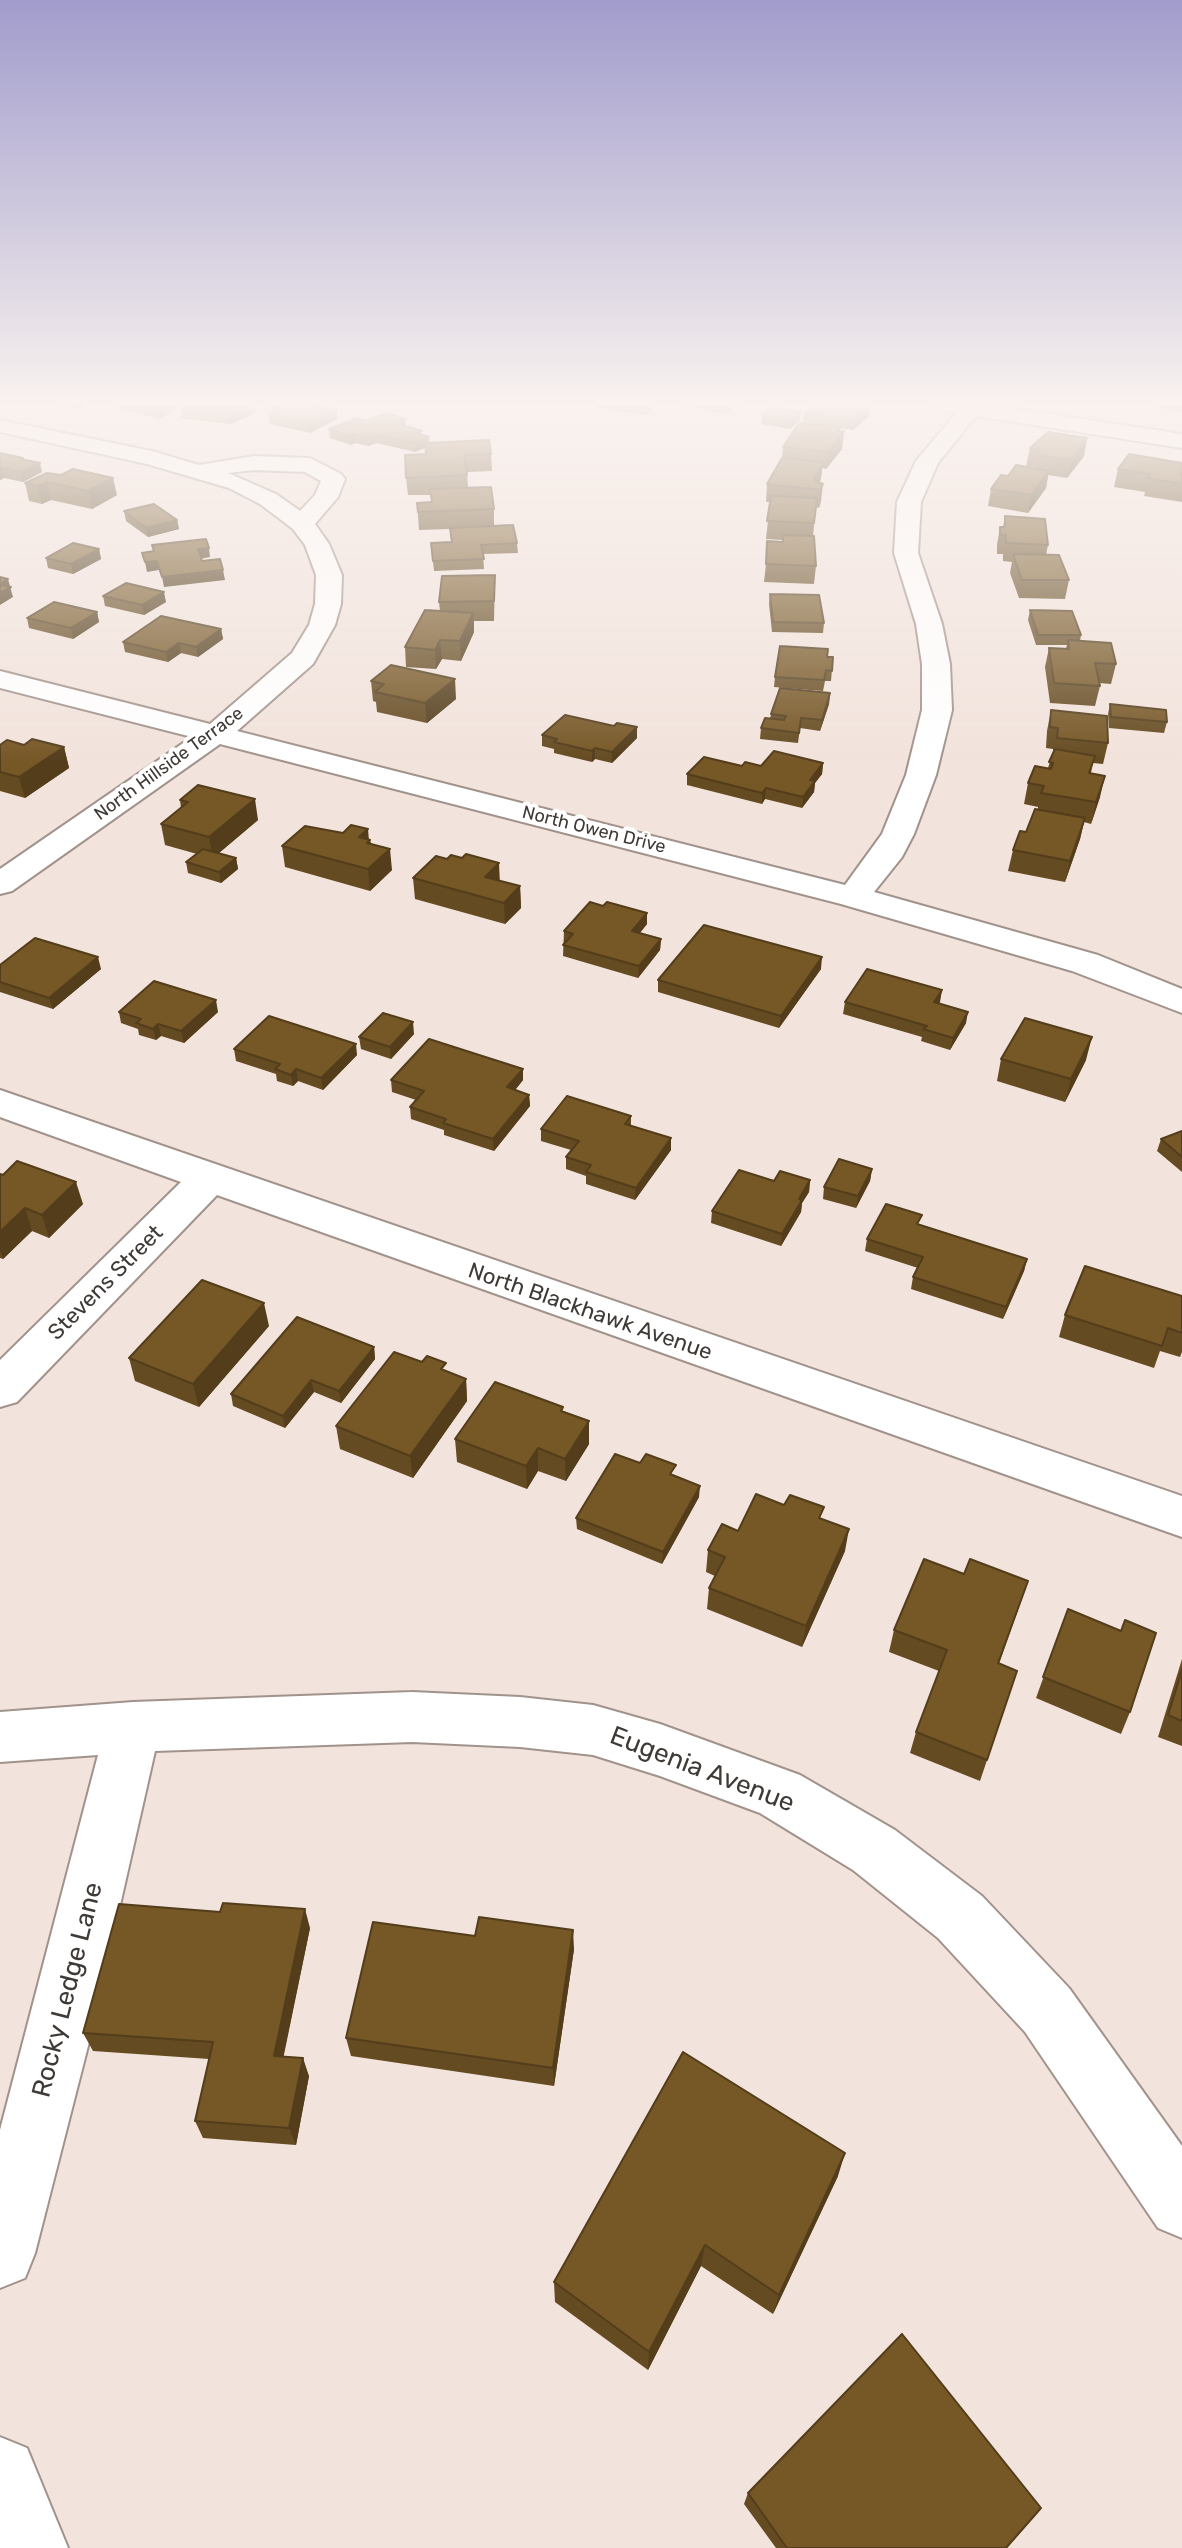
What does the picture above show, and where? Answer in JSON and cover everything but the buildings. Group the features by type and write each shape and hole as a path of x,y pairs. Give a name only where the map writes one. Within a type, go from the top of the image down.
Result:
{"street":[{"name":"North Hillside Terrace","path":"0,884 217,733 303,658 322,625 328,604 329,575 317,544 302,524"},
{"path":"853,897 885,857 898,834 931,740 937,710 936,664 929,624 906,553 906,524"},
{"name":"North Owen Drive","path":"0,679 853,897 1085,963 1182,1002"},
{"name":"North Blackhawk Avenue","path":"0,1103 734,1363 1182,1517"},
{"name":"Stevens Street","path":"0,1389 211,1176"},
{"name":"Eugenia Avenue","path":"0,1737 133,1727 412,1717 520,1722 593,1730 660,1750 780,1794 874,1850 960,1917 1047,2010 1182,2204"},
{"name":"Rocky Ledge Lane","path":"0,2253 57,2042 133,1727"},
{"path":"0,2475 29,2548"}]}
